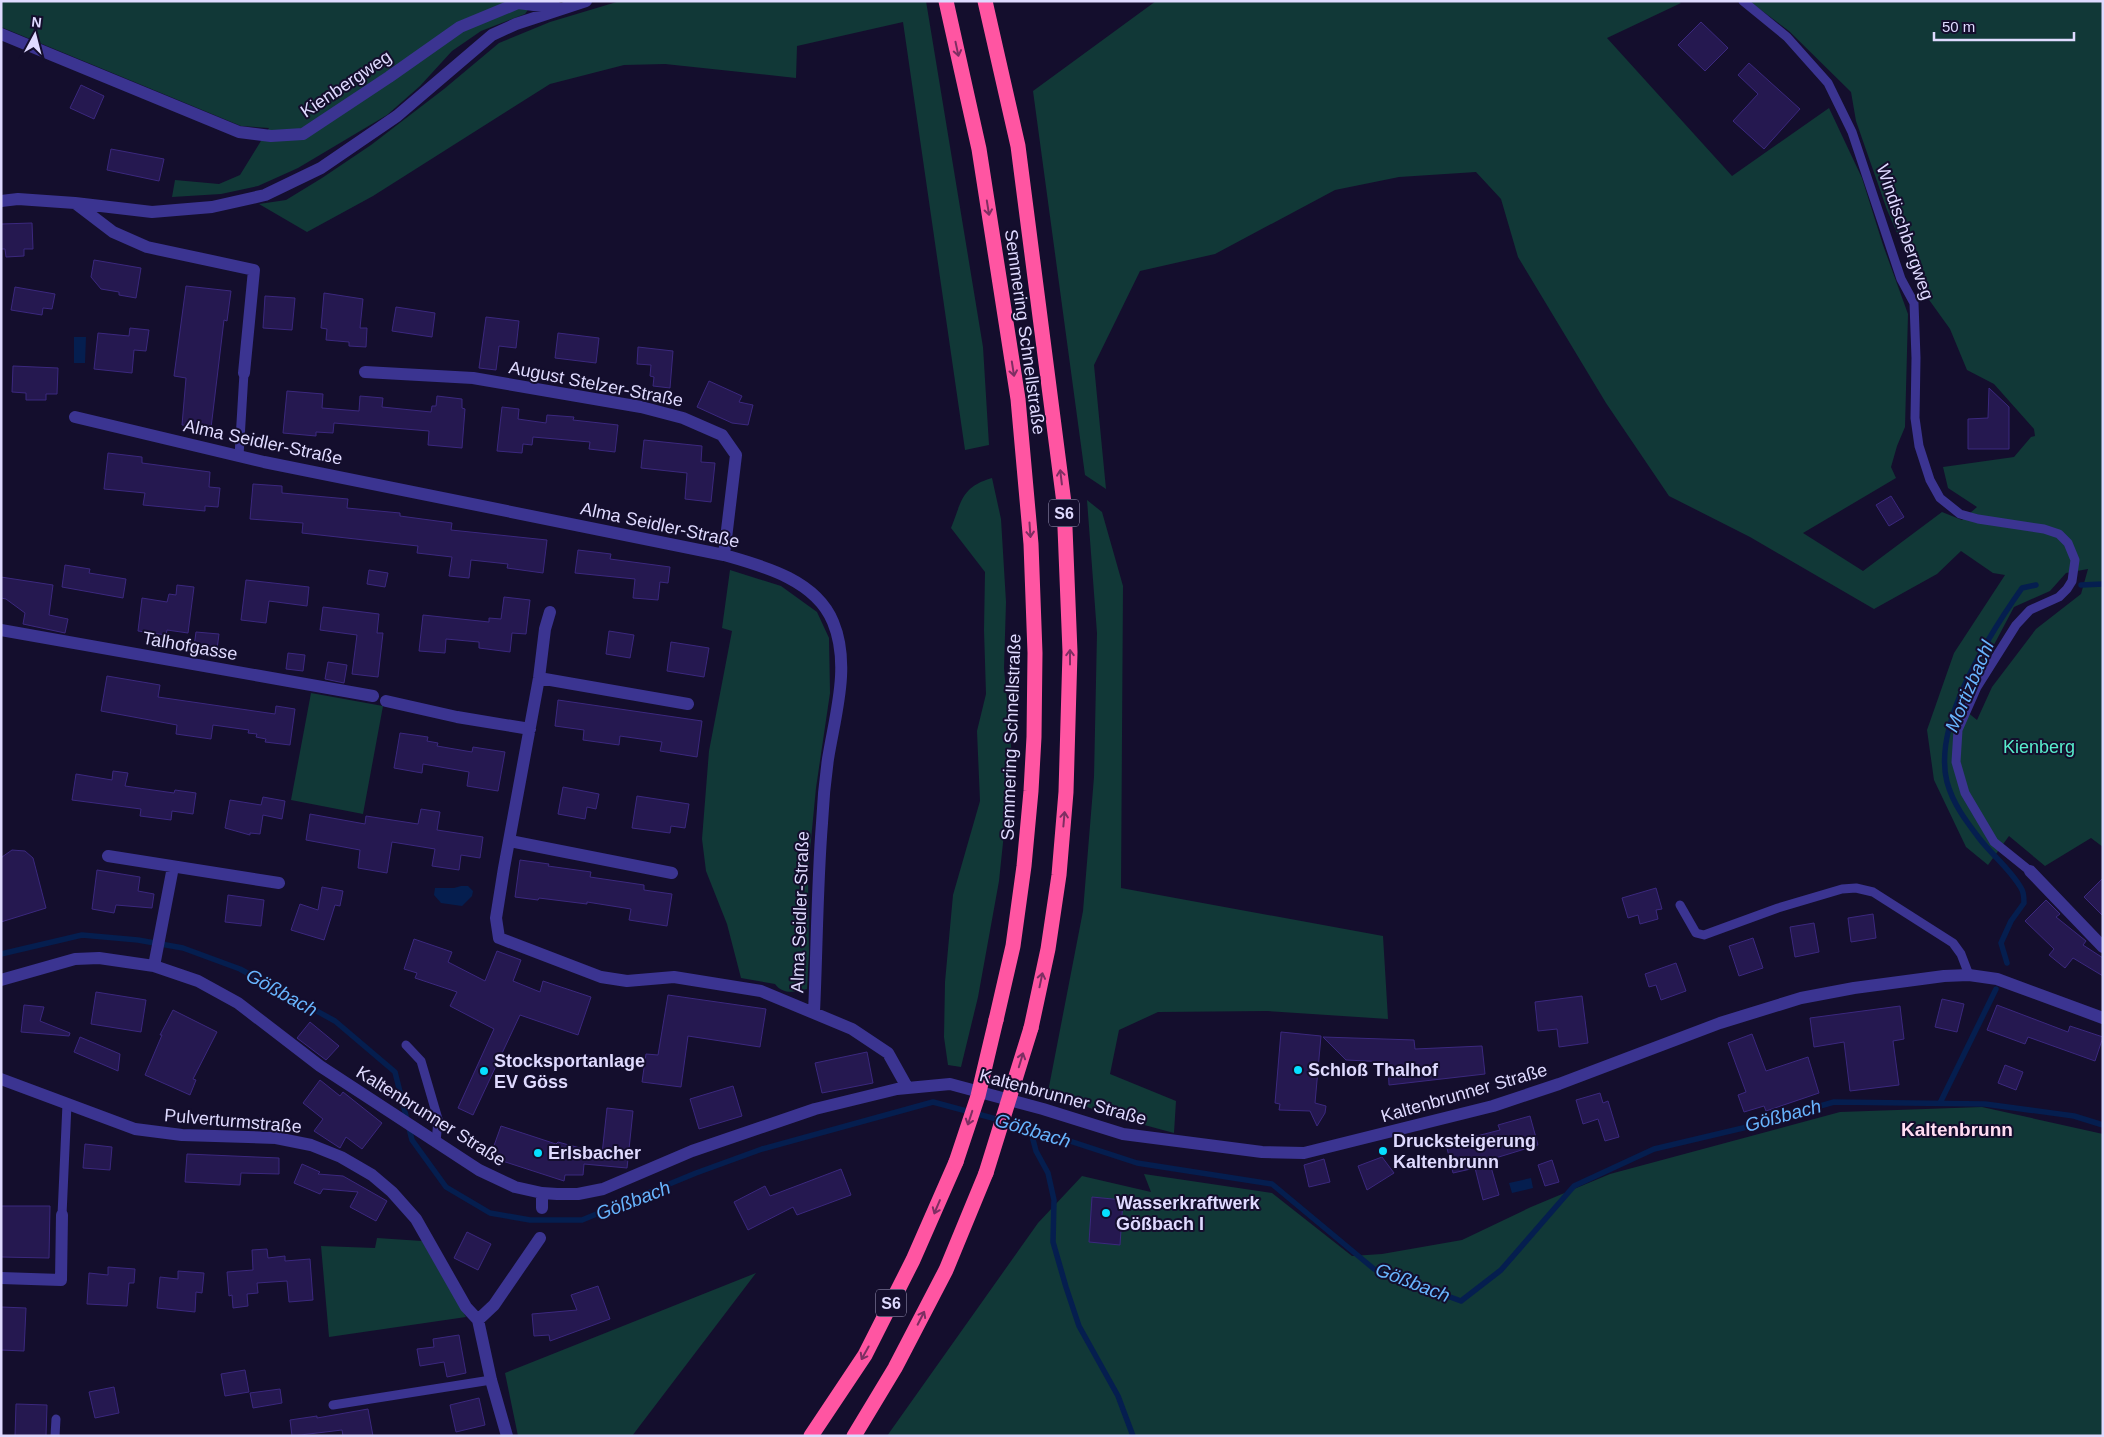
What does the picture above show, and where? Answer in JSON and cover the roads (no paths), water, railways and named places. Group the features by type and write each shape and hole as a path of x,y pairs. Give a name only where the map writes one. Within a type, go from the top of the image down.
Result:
{"highway":[{"name":"Semmering Schnellstraße","path":"811,1436 864,1355 913,1260 956,1162 978,1096 996,1020 1014,937 1024,866 1031,791 1035,662 1032,563 1018,399 979,149 946,1"},
{"name":"Semmering Schnellstraße","path":"854,1436 896,1368 946,1270 986,1173 1031,1028 1048,949 1059,875 1066,792 1070,652 1064,503 1018,146 985,1"}],"street":[{"name":"Kienbergweg","path":"1,201 18,199 76,203 152,212 212,207 264,195 321,168 397,116 492,35 516,24 586,1"},
{"name":"Kienbergweg","path":"1,34 239,132 271,136 303,134 460,27 518,3 563,9"},
{"path":"76,203 113,232 147,247 254,270 244,373"},
{"name":"August Stelzer-Straße","path":"365,372 473,378 641,407 683,418 722,435 736,455 724,555"},
{"name":"Alma Seidler-Straße","path":"75,417 239,456 724,555 753,563 795,581 816,597 833,620 841,647 841,672 839,697 828,761 822,823 814,1012"},
{"path":"550,612 545,629 539,678 496,918 499,938 601,977 627,981 674,977 761,991 852,1029 888,1053 907,1087"},
{"name":"Talhofgasse","path":"1,630 373,696"},
{"path":"539,678 688,704"},
{"path":"386,701 457,717 530,728"},
{"path":"510,841 672,873"},
{"path":"108,856 279,883"},
{"path":"156,961 160,929 173,867"},
{"name":"Windischbergweg","path":"2030,870 2103,947"},
{"name":"Kaltenbrunner Straße","path":"1,980 75,959 99,958 156,961 238,1003 320,1066 424,1136 498,1180 542,1193 578,1194 603,1188 692,1151 776,1122 858,1098 907,1087 950,1084 1043,1109 1123,1134 1262,1152 1304,1153 1493,1106 1559,1084 1720,1023 1801,998 1919,979 1970,975 1997,979 2103,1018"},
{"name":"Pulverturmstraße","path":"1,1079 135,1130 182,1135 276,1138 311,1145 341,1157 372,1174 392,1192 416,1219 466,1307 478,1320 491,1380 507,1436"},
{"path":"542,1193 542,1208"},
{"path":"1,1278 61,1280 62,1214"},
{"path":"478,1320 494,1304 540,1238"}],"lane":[{"name":"Windischbergweg","path":"1743,1 1787,37 1828,83 1852,132 1900,278 1914,303 1916,430 1930,480 1940,498 1960,514 1978,519 2044,529 2059,534 2068,543 2075,560 2072,581 2067,589 2059,597 2030,610 2016,625 1977,687 1958,730 1956,762 1965,792 1994,842 2030,870"},
{"path":"239,456 244,373"},
{"path":"1680,905 1696,933 1704,935 1778,908 1842,889 1856,888 1873,892 1953,943 1961,954 1970,975"},
{"path":"406,1045 421,1060 438,1119 436,1143"},
{"path":"62,1214 67,1104"},
{"path":"333,1405 491,1380"},
{"path":"55,1436 56,1418"}],"water":[{"path":"74,337 86,337 85,363 74,363"},
{"path":"468,886 473,891 472,896 462,906 441,903 434,895 435,888"},
{"path":"1531,1178 1533,1188 1512,1193 1509,1183"}],"waterway":[{"name":"Mortizbachl","path":"2081,585 2103,584"},
{"name":"Mortizbachl","path":"2007,963 2001,943 2011,921 2024,903 2023,891 2017,881 1984,844 1960,812 1947,782 1945,759 1948,733 1955,707 1966,680 1994,630 2022,588 2036,585"},
{"name":"Gößbach","path":"1,954 82,935 138,940 183,948 240,969 335,1021 395,1072 412,1140 446,1187 490,1213 530,1220 582,1220 696,1173 762,1149 933,1102 1030,1128 1137,1163 1272,1184 1374,1269 1461,1301 1501,1270 1574,1186 1654,1149 1743,1128 1834,1102 1985,1104 2074,1116 2103,1125"},
{"path":"1940,1103 1996,989"},
{"path":"1030,1128 1036,1151 1048,1173 1054,1200 1053,1242 1079,1326 1118,1396 1133,1436"}],"place":[{"name":"Schloß Thalhof","path":"1298,1070"},
{"name":"Stocksportanlage EV Göss","path":"484,1071"},
{"name":"Drucksteigerung Kaltenbrunn","path":"1383,1151"},
{"name":"Erlsbacher","path":"538,1153"},
{"name":"Wasserkraftwerk Gößbach I","path":"1106,1213"}],"district":[{"name":"Kaltenbrunn","path":"1957,1129"}],"park label":[{"name":"Kienberg","path":"2039,747"}]}
